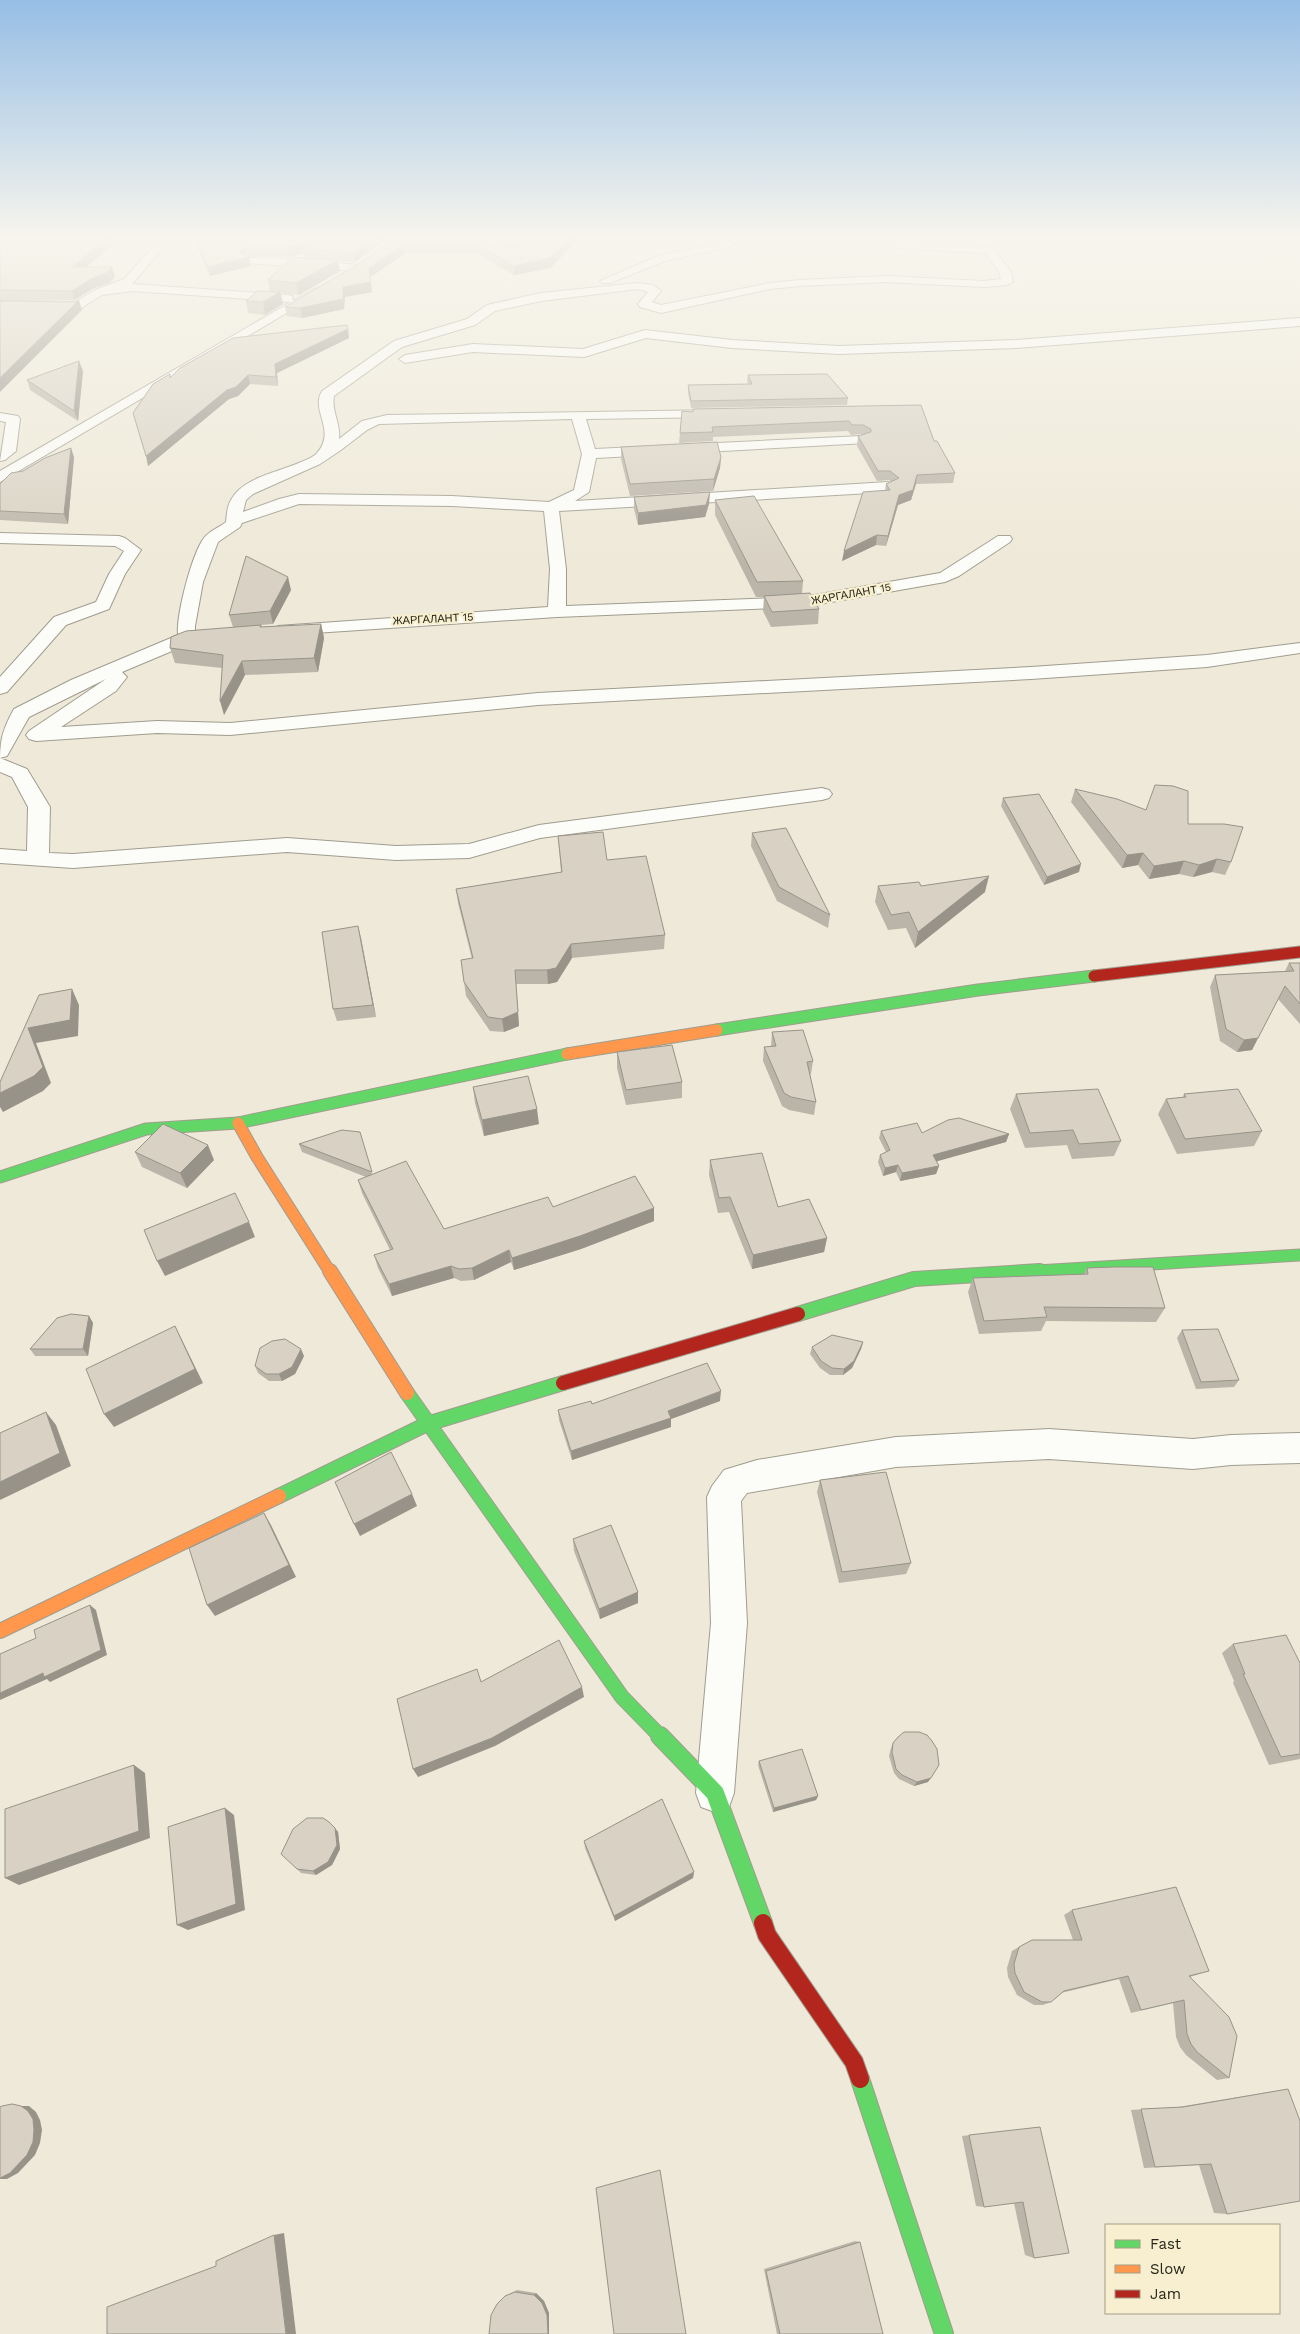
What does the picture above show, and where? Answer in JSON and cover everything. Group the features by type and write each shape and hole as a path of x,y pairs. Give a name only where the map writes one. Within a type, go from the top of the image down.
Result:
{"street":[{"path":"0,477 220,347"},
{"path":"324,453 332,443 333,426 324,404 327,394 394,347"},
{"path":"369,366 473,348 584,354 606,347"},
{"path":"784,347 839,350 930,347"},
{"path":"188,638 186,626 195,582 210,540 234,524 237,502 241,496 250,489 300,468 340,444 364,424 374,420 578,415 731,414"},
{"path":"551,507 581,492 589,454 578,415"},
{"path":"0,417 13,419 9,451 0,457"},
{"path":"589,454 862,440"},
{"path":"235,520 284,502 315,498 452,501 551,507 888,487"},
{"path":"551,507 558,569 557,612"},
{"path":"0,538 119,541 133,550 117,574 104,605 60,621 0,688"},
{"name":"ЖАРГАЛАНТ 15","path":"264,632 557,612 803,602 945,577 1004,539"},
{"path":"1,754 21,713 78,684 188,638 226,634"},
{"path":"36,735 158,727 230,729 538,699 1031,673 1207,660 1300,648"},
{"path":"1,754 36,735 109,687 133,661"},
{"path":"1,754 20,773 39,807 38,858"},
{"path":"0,856 73,861 287,845 396,853 469,852 539,832 822,794"},
{"path":"0,1177 146,1129 238,1123 581,1051 978,990 1300,952"},
{"path":"238,1123 257,1157 427,1424 622,1696 715,1793 767,1935 854,2062 944,2334"},
{"path":"0,1631 427,1424 914,1279 1300,1255"},
{"path":"715,1793 729,1623 724,1497 736,1481 757,1475 896,1452 1049,1444 1193,1454 1231,1450 1300,1448"}],"building":[{"path":"0,347 31,347 0,378"},
{"path":"217,347 311,347 275,364 276,377 248,375 236,387 227,390 146,456 133,413 153,384 170,374 170,378 180,368"},
{"path":"79,361 74,411 27,380"},
{"path":"827,374 848,398 691,401 688,385 752,384 748,375"},
{"path":"921,405 934,441 937,441 955,473 917,475 913,490 899,495 888,536 877,535 844,551 863,492 890,490 886,484 899,478 890,471 878,471 858,436 871,432 871,429 863,425 852,425 849,421 712,427 713,432 680,433 682,411 693,412 693,409"},
{"path":"717,442 721,457 714,479 630,484 621,447"},
{"path":"71,448 64,514 0,511 0,484 11,473 23,471 45,458"},
{"path":"710,492 706,505 638,513 634,497"},
{"path":"754,496 803,581 757,582 715,500"},
{"path":"246,556 288,577 270,611 229,615"},
{"path":"810,593 819,609 772,612 764,596"},
{"path":"321,624 314,658 242,661 220,701 223,655 170,648 171,637 186,631 261,625 260,627"},
{"path":"1155,785 1173,786 1188,791 1188,824 1224,824 1243,827 1231,862 1217,859 1199,865 1184,861 1154,866 1143,853 1127,855 1075,789 1117,799 1146,810"},
{"path":"1039,794 1081,864 1047,877 1003,798"},
{"path":"786,828 830,915 779,887 752,833"},
{"path":"603,832 607,860 646,856 665,935 571,944 556,968 547,970 515,970 518,1012 502,1019 488,1017 464,982 461,960 473,958 456,889 562,872 558,836"},
{"path":"989,876 918,932 909,912 891,915 878,886 919,882 921,886"},
{"path":"358,926 373,1005 333,1009 322,932"},
{"path":"1289,963 1300,963 1300,1004 1285,986 1258,1038 1244,1040 1226,1029 1215,975 1294,971"},
{"path":"72,989 70,1020 28,1028 43,1067 34,1076 0,1093 0,1082 39,995"},
{"path":"803,1030 813,1061 807,1062 816,1102 791,1097 784,1093 764,1047 776,1046 772,1032"},
{"path":"672,1045 682,1082 626,1090 617,1052"},
{"path":"528,1076 537,1109 482,1120 473,1087"},
{"path":"1098,1089 1121,1141 1079,1144 1073,1130 1030,1133 1016,1094"},
{"path":"1238,1089 1262,1131 1185,1139 1166,1099 1186,1097 1184,1094"},
{"path":"959,1118 1009,1134 933,1155 939,1166 902,1173 898,1165 885,1168 880,1155 890,1150 881,1131 917,1123 922,1133 948,1120"},
{"path":"163,1124 208,1145 180,1173 135,1152"},
{"path":"342,1130 360,1132 372,1172 299,1144"},
{"path":"762,1153 778,1207 809,1199 827,1238 753,1255 730,1197 719,1198 710,1160"},
{"path":"406,1161 444,1229 548,1197 553,1207 635,1176 654,1208 580,1236 512,1258 509,1250 472,1268 459,1269 451,1266 389,1284 374,1255 393,1249 358,1180"},
{"path":"235,1193 249,1222 157,1261 144,1230"},
{"path":"1153,1267 1165,1308 1044,1307 1047,1317 984,1321 973,1278 1088,1274 1087,1268"},
{"path":"71,1314 89,1316 83,1349 30,1349 57,1318"},
{"path":"175,1326 195,1369 104,1414 86,1369"},
{"path":"1218,1329 1239,1380 1201,1382 1182,1330"},
{"path":"832,1335 863,1342 854,1361 844,1369 832,1368 821,1361 812,1347"},
{"path":"285,1339 301,1349 292,1367 279,1374 266,1374 255,1366 260,1348 272,1341"},
{"path":"707,1363 721,1391 668,1411 671,1418 571,1451 558,1410 591,1401 592,1404"},
{"path":"46,1412 60,1453 0,1482 0,1433"},
{"path":"391,1452 412,1494 354,1524 335,1482"},
{"path":"886,1472 911,1563 842,1572 820,1480"},
{"path":"264,1513 289,1565 207,1605 189,1548"},
{"path":"611,1525 638,1592 599,1609 573,1539"},
{"path":"90,1605 101,1650 44,1677 43,1673 0,1693 0,1654 36,1638 34,1630"},
{"path":"1286,1635 1300,1663 1300,1754 1281,1757 1243,1674 1245,1674 1233,1644"},
{"path":"559,1640 582,1687 492,1738 413,1769 397,1699 477,1669 481,1682"},
{"path":"904,1732 919,1732 927,1735 937,1749 939,1765 931,1778 917,1782 902,1775 896,1769 892,1752 893,1743"},
{"path":"802,1749 818,1796 774,1808 759,1761"},
{"path":"134,1765 139,1831 5,1878 5,1809"},
{"path":"662,1799 694,1872 614,1916 584,1841"},
{"path":"225,1808 236,1904 177,1925 168,1827"},
{"path":"307,1818 323,1818 329,1822 335,1828 337,1845 328,1862 313,1871 297,1869 281,1854 293,1829"},
{"path":"1176,1887 1209,1971 1189,1976 1229,2017 1237,2036 1229,2078 1197,2052 1191,2044 1187,2034 1184,2000 1141,2010 1128,1976 1064,1991 1051,2002 1042,2002 1024,1992 1015,1973 1014,1964 1019,1947 1032,1940 1082,1940 1072,1910"},
{"path":"1288,2089 1300,2121 1300,2201 1227,2214 1211,2164 1155,2167 1141,2109 1183,2107"},
{"path":"12,2104 21,2106 28,2111 33,2119 33,2142 27,2155 10,2173 0,2178 0,2107"},
{"path":"1040,2127 1069,2253 1034,2258 1023,2202 984,2207 969,2135"},
{"path":"660,2170 686,2334 614,2334 596,2188"},
{"path":"274,2235 286,2334 107,2334 107,2307 216,2266 216,2261"},
{"path":"860,2242 883,2334 780,2334 766,2271"},
{"path":"515,2292 534,2295 542,2303 547,2315 548,2334 489,2334 491,2315 497,2304 505,2296"}],"traffic: fast":[{"path":"717,1030 978,990 1094,976"},
{"path":"0,1177 146,1129 238,1123 567,1054"},
{"path":"798,1314 914,1279 1300,1255"},
{"path":"279,1496 427,1424 563,1383"},
{"path":"407,1393 427,1424 622,1697 715,1793 763,1923"},
{"path":"860,2079 944,2334"}],"traffic: slow":[{"path":"567,1054 717,1030"},
{"path":"238,1123 257,1157 407,1393"},
{"path":"0,1631 279,1496"}],"traffic: jam":[{"path":"1094,976 1300,952"},
{"path":"563,1383 798,1314"},
{"path":"763,1923 767,1935 854,2062 860,2079"}]}
